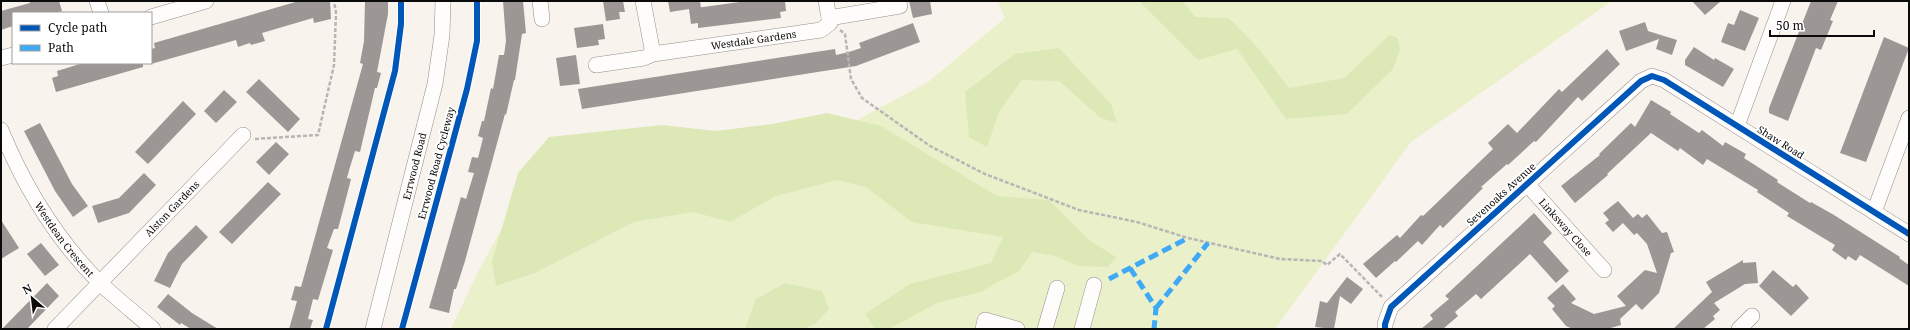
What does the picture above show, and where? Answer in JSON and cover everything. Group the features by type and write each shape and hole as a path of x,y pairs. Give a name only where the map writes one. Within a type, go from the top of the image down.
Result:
{"street":[{"path":"97,1 101,12"},
{"path":"152,16 206,1"},
{"name":"Errwood Road","path":"373,329 435,84 442,35 443,1"},
{"path":"540,1 542,19"},
{"path":"643,1 653,54"},
{"path":"826,1 829,20"},
{"path":"1737,126 1781,2"},
{"name":"Westdale Gardens","path":"596,65 644,58 653,54 821,30 829,20 900,6"},
{"path":"1,58 12,55"},
{"name":"Shaw Road","path":"1641,81 1652,76 1664,80 1909,234"},
{"name":"Sevenoaks Avenue","path":"1391,307 1641,81"},
{"path":"1874,212 1909,118"},
{"name":"Westdean Crescent","path":"1,130 26,184 68,246 100,283 153,329"},
{"name":"Alston Gardens","path":"55,329 243,135"},
{"name":"Linksway Close","path":"1527,184 1604,270"},
{"path":"1082,329 1094,285"},
{"path":"1044,329 1057,288"},
{"path":"1385,329 1385,324 1391,307"},
{"path":"1739,329 1752,316"},
{"path":"983,329 985,320 1017,329"}],"path":[{"path":"243,135 255,140 318,135 334,65 336,13 334,1"},
{"path":"829,20 845,34 851,79 862,98 930,146 985,174 1079,210 1137,222 1188,238 1273,258 1322,261 1327,265 1340,254 1391,307"}],"green space":[{"path":"998,1 1612,1 1411,142 1275,329 451,329 478,272 521,193 805,148 928,82 1005,18"},
{"path":"1139,1 1183,1 1195,17 1229,18 1258,48 1289,88 1344,78 1390,35 1398,38 1400,50 1393,69 1347,114 1286,119 1237,49 1198,60"},
{"path":"1059,48 1111,104 1117,123 1101,118 1059,81 1022,80 999,112 987,147 969,137 965,92 1015,54"},
{"path":"827,113 881,126 997,196 1049,200 1089,240 1116,257 1108,267 1078,266 1055,256 1032,252 1019,271 980,292 937,303 889,329 875,329 865,314 910,284 991,263 1003,237 912,222 866,187 837,180 776,196 730,222 693,212 634,222 535,273 496,286 492,262 518,173 549,137 662,125 716,131 772,124"},
{"path":"785,283 822,291 829,309 815,324 803,329 745,329 756,299"}],"building":[{"path":"29,1 59,1 62,11 12,12 12,26 1,30 1,11 30,3"},
{"path":"299,1 330,1 331,19 314,23 313,18 262,33 265,41 251,45 250,43 238,47 236,40 152,64 152,49 155,48 154,43"},
{"path":"365,1 388,1 388,14 377,72 381,73 377,88 375,88 360,152 355,151 350,167 347,178 351,179 338,229 334,229 327,248 333,250 318,300 313,299 308,319 313,320 310,329 289,329 297,301 291,300 295,286 301,287 363,64 360,63 364,41"},
{"path":"503,1 523,1 526,33 522,34 515,80 506,115 505,114 465,261 456,289 454,289 449,313 429,308 461,197 466,199 474,173 468,172 472,157 478,158 483,138 478,136 482,121 484,121 491,88 493,89 499,55 504,55 506,41"},
{"path":"603,1 623,1 625,12 619,12 620,19 606,21"},
{"path":"668,1 700,1 701,7 747,1 785,1 786,11 780,12 781,18 698,28 698,23 691,24 689,9 670,12"},
{"path":"909,1 930,1 932,14 913,18"},
{"path":"1692,1 1721,1 1705,15"},
{"path":"1811,1 1838,1 1830,20 1833,21 1821,50 1816,48 1788,121 1769,113 1769,108"},
{"path":"1740,10 1759,18 1745,51 1721,42 1728,23 1734,25"},
{"path":"1645,22 1648,31 1677,40 1672,55 1656,49 1659,39 1626,51 1619,31"},
{"path":"913,23 920,42 856,66 582,109 578,89 835,49 836,55 861,48 859,43"},
{"path":"603,24 605,39 598,40 599,45 577,48 574,28"},
{"path":"1884,37 1909,48 1866,162 1840,153"},
{"path":"1694,47 1714,60 1715,58 1734,69 1723,87 1685,65 1685,60"},
{"path":"1607,49 1620,64 1582,101 1578,97 1536,142 1534,141 1481,187 1483,188 1443,228 1440,225 1422,245 1418,241 1396,262 1395,261 1376,278 1363,264 1397,235 1400,238 1421,215 1423,216 1493,149 1488,143 1508,124 1517,133 1559,89 1562,92"},
{"path":"576,55 580,84 560,86 556,58"},
{"path":"80,64 143,64 143,67 56,92 52,78 58,76 57,71"},
{"path":"259,79 300,119 288,132 246,92"},
{"path":"224,90 237,102 216,123 204,111"},
{"path":"1651,100 1671,112 1670,114 1699,133 1702,130 1723,146 1725,142 1746,154 1744,158 1778,180 1777,182 1810,203 1811,202 1834,215 1900,257 1899,258 1909,265 1909,286 1860,255 1856,261 1848,256 1846,260 1832,250 1835,245 1787,216 1789,213 1757,192 1758,190 1707,159 1703,165 1680,148 1678,151 1651,133 1607,174 1608,175 1575,203 1561,186 1600,155 1599,154 1631,123 1635,127"},
{"path":"183,101 196,114 148,164 135,152"},
{"path":"40,123 72,184 88,206 73,217 55,191 24,131"},
{"path":"276,142 289,154 269,175 256,162"},
{"path":"144,173 156,185 129,213 98,223 92,206 119,198"},
{"path":"268,182 281,194 232,244 219,232"},
{"path":"1618,201 1633,218 1638,214 1642,218 1647,214 1662,233 1667,232 1674,252 1671,253 1659,293 1642,310 1636,304 1620,319 1621,325 1607,329 1573,329 1566,326 1552,309 1555,306 1547,298 1563,284 1576,299 1571,303 1594,314 1626,306 1617,296 1645,270 1657,273 1647,244 1637,233 1634,235 1623,223 1613,232 1605,223 1609,220 1603,213"},
{"path":"1534,213 1552,233 1543,242 1569,271 1556,283 1530,254 1481,299 1476,294 1455,312 1458,316 1443,329 1421,329 1433,319 1430,315 1449,299 1445,296"},
{"path":"1,220 19,248 1,259"},
{"path":"196,225 208,237 182,264 170,288 154,281 168,253"},
{"path":"41,243 59,265 45,276 27,254"},
{"path":"1743,260 1743,263 1756,262 1758,283 1745,284 1714,303 1720,310 1713,316 1715,319 1703,329 1673,329 1712,292 1706,282"},
{"path":"1773,270 1793,287 1796,284 1809,298 1791,316 1759,286"},
{"path":"1347,277 1363,289 1351,304 1340,296 1334,329 1315,327 1320,301 1327,303"},
{"path":"47,283 59,296 27,329 2,329"},
{"path":"168,294 192,313 218,329 191,329 181,323 180,325 157,307"}],"marked path":[{"path":"1109,279 1188,238"},
{"path":"1156,308 1208,243"},
{"path":"1130,268 1156,308 1154,329"}],"cycle path":[{"path":"326,329 395,71 401,24 401,1"},
{"name":"Errwood Road Cycleway","path":"402,329 467,89 477,41 477,1"},
{"path":"1385,329 1385,324 1391,307 1641,81 1652,76 1664,80 1909,234"}]}
